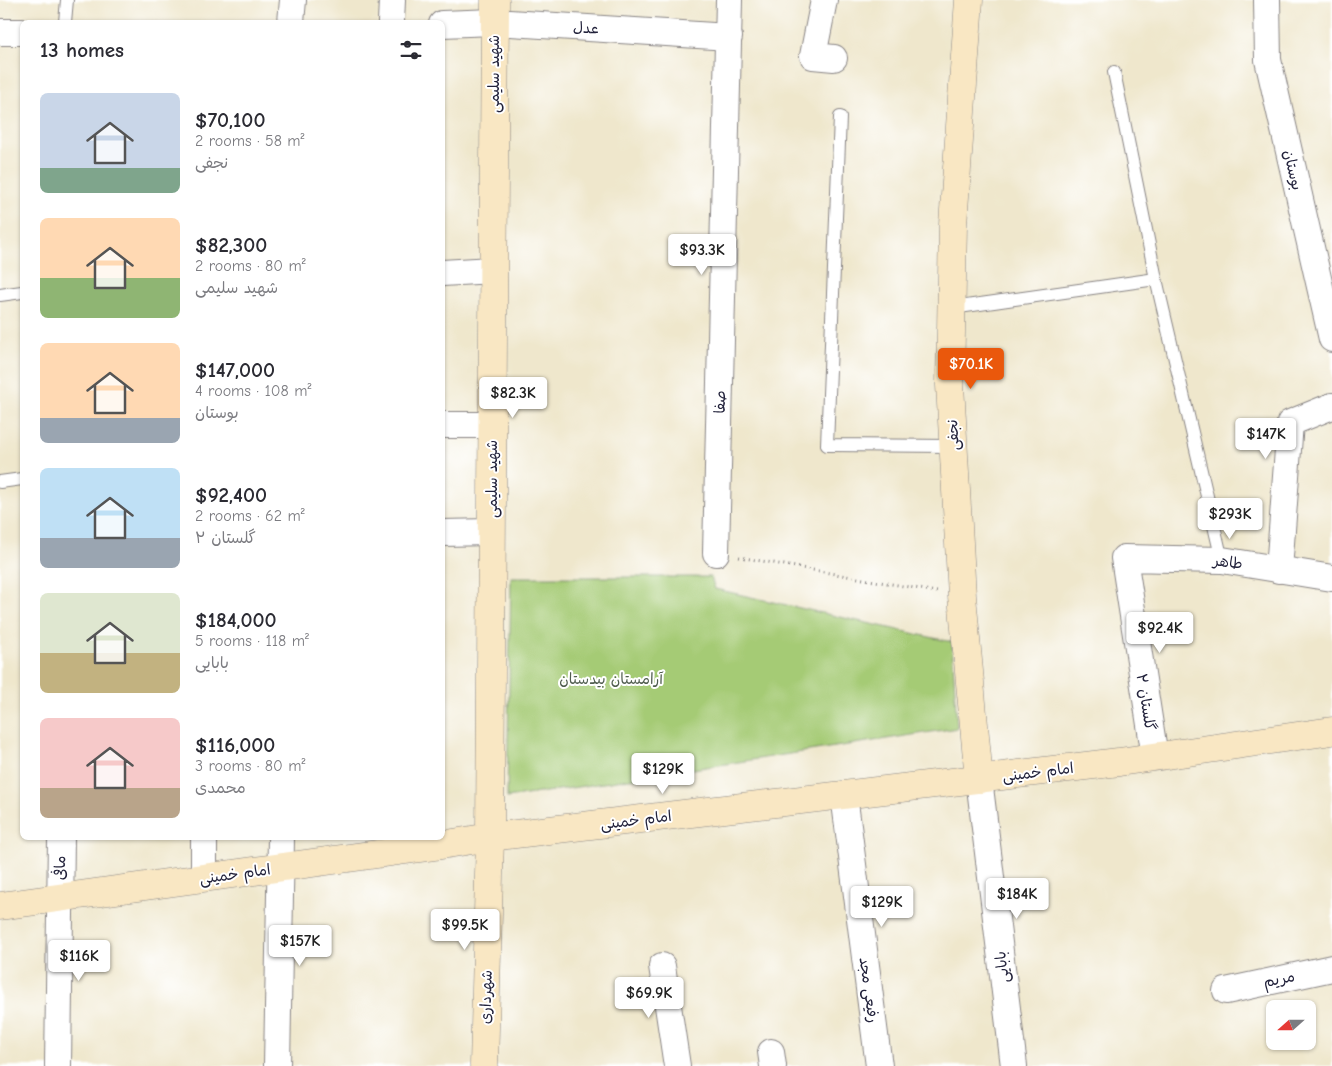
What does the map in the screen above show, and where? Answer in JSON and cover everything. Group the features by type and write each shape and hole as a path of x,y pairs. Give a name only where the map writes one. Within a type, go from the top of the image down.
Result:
{"street":[{"path":"291,20 293,0"},
{"path":"391,20 392,0"},
{"name":"صفا","path":"716,553 729,0"},
{"path":"824,0 813,56 834,58"},
{"name":"نجفی","path":"969,0 953,224 950,385 962,596 979,779"},
{"name":"بوستان","path":"1267,0 1268,60 1332,339"},
{"name":"عدل","path":"445,23 495,11 729,37"},
{"name":"شهید سلیمی","path":"490,837 495,11"},
{"path":"0,32 20,32"},
{"path":"445,273 493,270"},
{"path":"1279,570 1290,423 1332,406"},
{"path":"445,425 492,425"},
{"path":"445,533 491,532"},
{"name":"طاهر","path":"1124,558 1222,560 1332,578"},
{"name":"گلستان ۲","path":"1124,558 1155,757"},
{"name":"امام خمینی","path":"0,906 490,837 1155,757 1332,731"},
{"name":"بابایی","path":"979,779 1014,1066"},
{"name":"رفیعی مجد","path":"844,795 879,1066"},
{"name":"شهرداری","path":"484,1066 490,837"},
{"name":"مافی","path":"58,1066 60,840"},
{"path":"204,840 204,878"},
{"path":"277,1066 281,840"},
{"path":"662,966 677,1066"},
{"name":"مریم","path":"1226,991 1332,968"}],"lane":[{"path":"65,20 67,0"},
{"path":"1114,72 1156,279 1222,560"},
{"path":"840,117 827,445 954,446"},
{"path":"952,308 1156,279"},
{"path":"0,296 20,292"},
{"path":"0,482 20,479"}],"path":[{"path":"716,553 962,596"}],"green space":[{"name":"آرامستان بیدستان","path":"511,577 711,577 715,589 952,642 957,728 507,798"}]}
